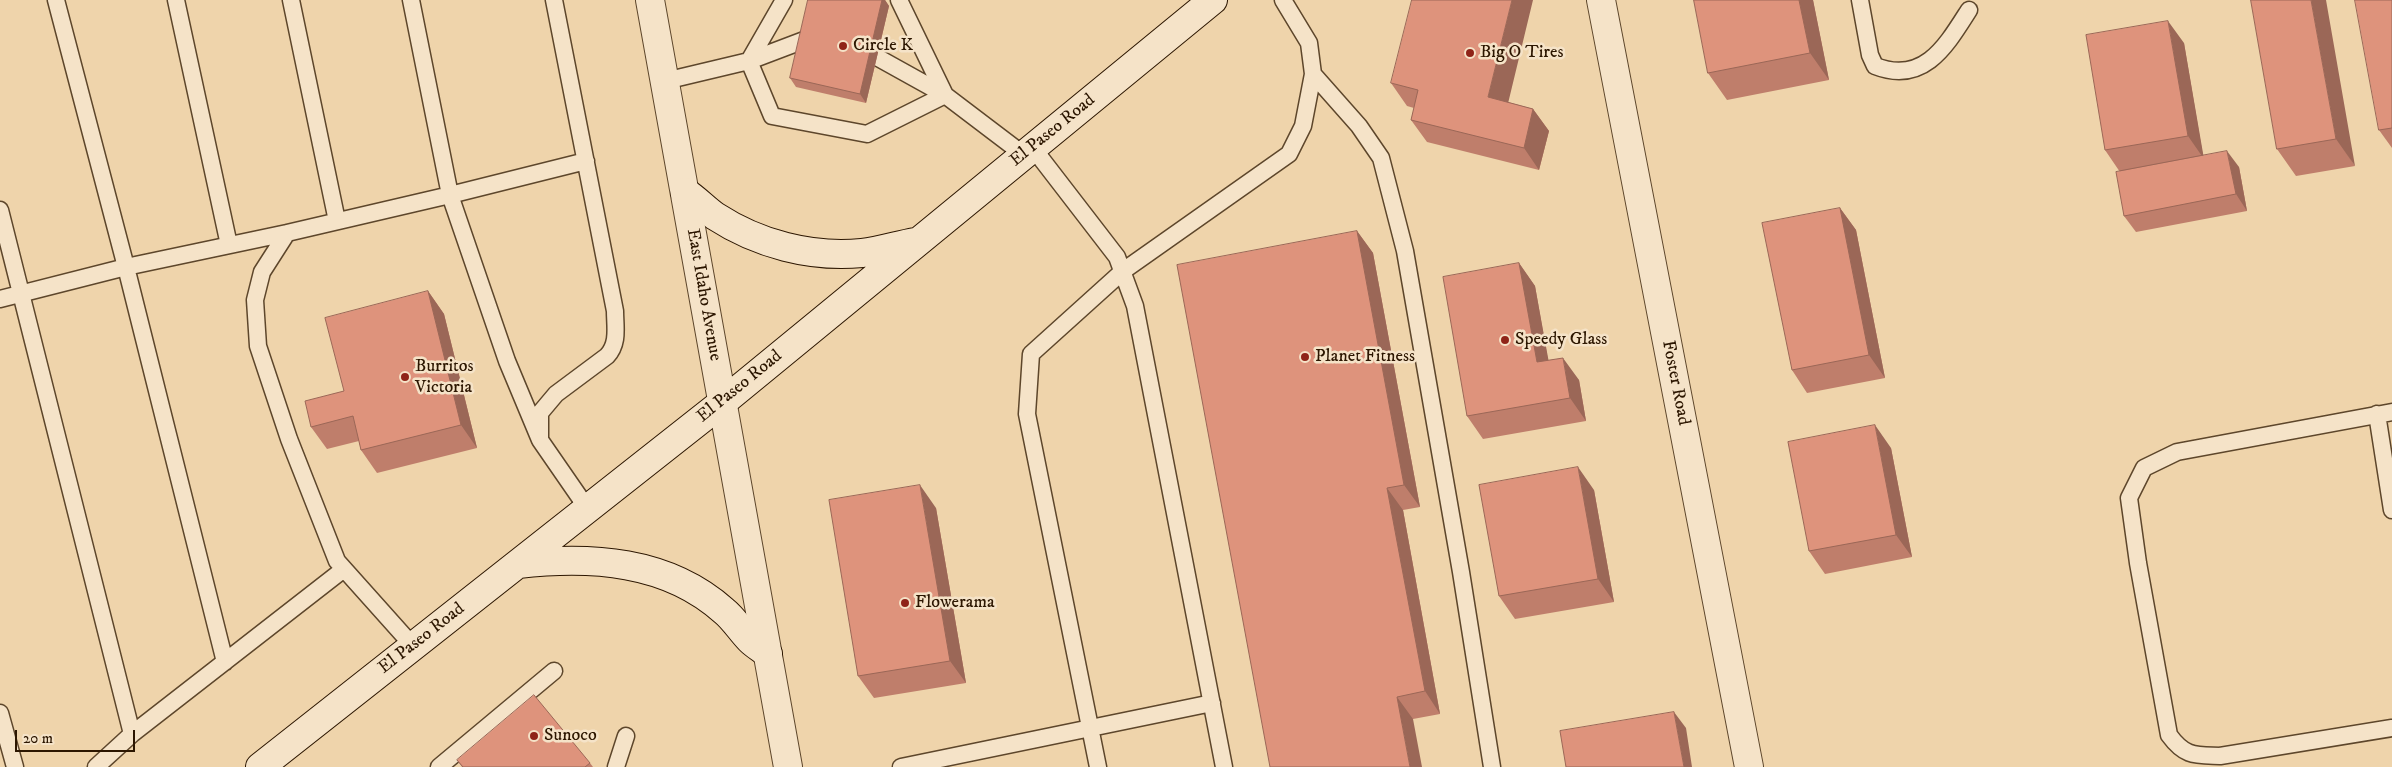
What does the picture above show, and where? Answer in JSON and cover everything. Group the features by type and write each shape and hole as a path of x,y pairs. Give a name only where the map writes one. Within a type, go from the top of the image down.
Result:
{"main road":[{"name":"East Idaho Avenue","path":"650,0 788,767"},
{"name":"Foster Road","path":"1601,0 1749,767"},
{"name":"El Paseo Road","path":"260,767 723,402 1210,1"},
{"path":"685,192 714,215 755,238 777,245 812,252 862,253 919,241"},
{"path":"518,564 551,560 614,563 667,575 688,585 725,611 750,640 768,654"}],"lane":[{"path":"56,0 126,266 226,662"},
{"path":"176,0 228,245"},
{"path":"291,0 337,221"},
{"path":"412,0 450,195 507,361 540,440 587,508"},
{"path":"540,440 540,413 556,394 607,356 613,349 616,338 614,311 554,0"},
{"path":"749,61 784,0"},
{"path":"899,0 945,94"},
{"path":"1098,767 1092,727 1027,414 1031,354 1123,271 1290,154 1303,126 1312,74 1308,43 1283,0"},
{"path":"1860,0 1870,55 1875,66 1892,72 1924,66 1943,50 1969,10"},
{"path":"665,81 749,61 807,39"},
{"path":"873,55 945,94 1028,152 1117,257 1135,306 1224,767"},
{"path":"749,61 772,116 867,134 945,94"},
{"path":"1312,74 1359,126 1381,158 1405,251 1462,572 1492,767"},
{"path":"0,299 126,266 287,233 586,161"},
{"path":"0,210 132,734"},
{"path":"287,233 262,272 255,300 258,346 292,448 337,562 413,646"},
{"path":"2392,510 2384,413 2177,452 2144,468 2129,498 2138,564 2169,735 2178,748 2194,755 2220,756 2392,728"},
{"path":"96,767 132,734 344,569"},
{"path":"439,767 554,671"},
{"path":"900,767 967,760 1092,727 1212,703"},
{"path":"0,713 15,767"},
{"path":"616,767 626,736"}],"building":[{"name":"Circle K","path":"808,0 882,0 860,94 790,78"},
{"name":"Big O Tires","path":"1412,0 1512,0 1488,97 1533,109 1524,148 1411,120 1418,90 1391,83"},
{"path":"1694,0 1799,0 1810,53 1708,73"},
{"path":"2251,0 2311,0 2336,139 2277,149"},
{"path":"2355,0 2392,0 2392,128 2379,130"},
{"path":"2168,21 2188,136 2105,150 2086,35"},
{"path":"2227,151 2236,194 2124,216 2116,172"},
{"path":"1840,208 1869,355 1792,370 1762,223"},
{"path":"1357,231 1404,485 1387,488 1425,691 1397,697 1410,767 1270,767 1177,265"},
{"name":"Speedy Glass","path":"1519,263 1537,362 1563,358 1570,398 1467,416 1443,277"},
{"name":"Burritos Victoria","path":"428,291 461,425 361,450 353,416 311,427 305,401 344,391 325,318"},
{"path":"1875,425 1896,535 1809,551 1788,442"},
{"path":"1578,467 1598,579 1499,596 1479,485"},
{"name":"Flowerama","path":"920,485 950,661 858,676 829,500"},
{"name":"Sunoco","path":"534,695 590,763 585,767 463,767 457,760"},
{"path":"1674,712 1684,767 1566,767 1560,731"}],"place":[{"name":"Circle K","path":"843,46"},
{"name":"Big O Tires","path":"1470,53"},
{"name":"Speedy Glass","path":"1505,340"},
{"name":"Planet Fitness","path":"1305,357"},
{"name":"Burritos Victoria","path":"405,377"},
{"name":"Flowerama","path":"905,603"},
{"name":"Sunoco","path":"534,736"}]}
